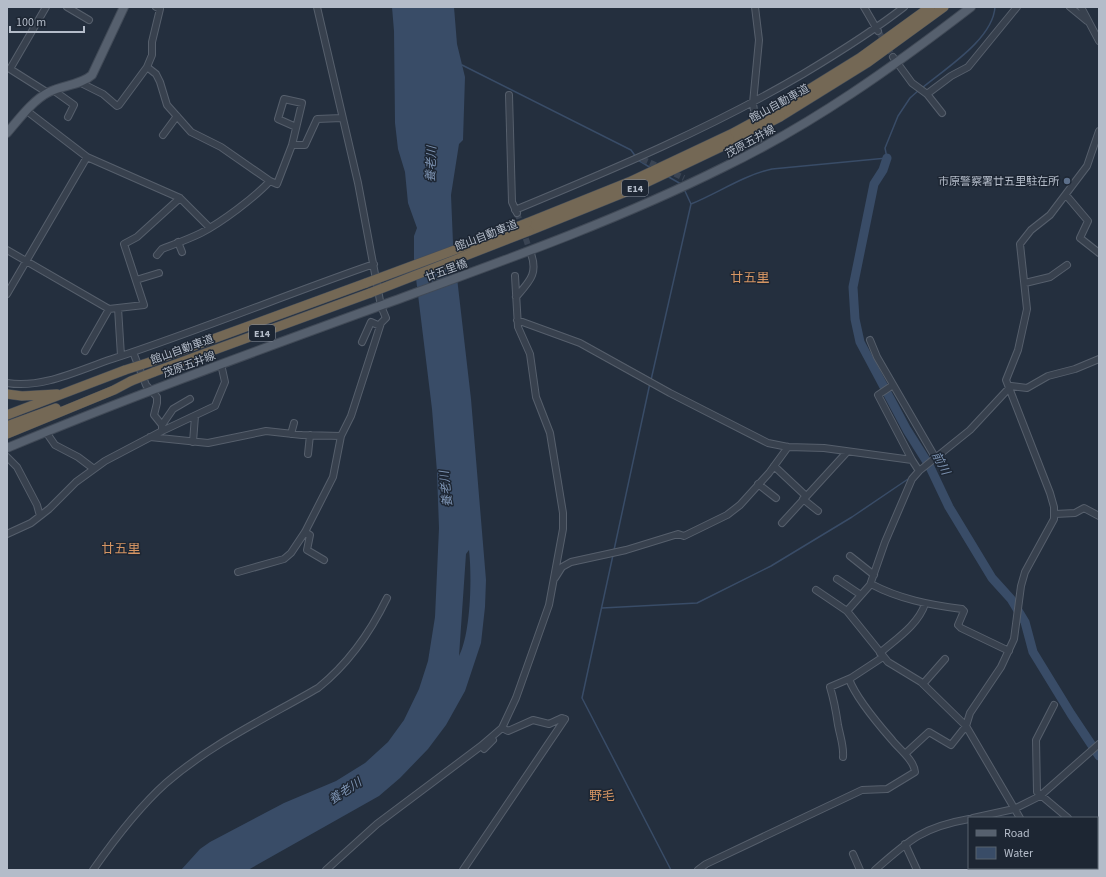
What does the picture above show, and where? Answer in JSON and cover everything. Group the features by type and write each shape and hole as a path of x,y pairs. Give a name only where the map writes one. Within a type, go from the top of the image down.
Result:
{"highway":[{"name":"館山自動車道","path":"778,113 861,57 930,7"},
{"name":"館山自動車道","path":"7,415 124,370 633,189 737,135 868,63 944,7"},
{"name":"館山自動車道","path":"7,426 370,292 528,227"},
{"path":"7,434 114,390 131,381"},
{"path":"7,394 22,396 64,394"}],"main road":[{"path":"7,133 27,111 51,92 87,79 96,70 124,7"},
{"name":"茂原五井線","path":"519,255 688,181 758,148 821,114 971,7"},
{"name":"廿五里橋","path":"381,306 519,255"},
{"name":"茂原五井線","path":"7,448 151,390 381,306"}],"street":[{"path":"46,7 10,69 74,105 68,117"},
{"path":"67,7 89,20"},
{"path":"79,82 103,94 117,106 147,67 152,55 152,42 160,9 156,7"},
{"path":"238,572 284,559 291,553 305,532 332,477 341,436 351,416 380,326 386,318 381,306 374,264 317,7"},
{"path":"755,7 759,40 752,103 758,148"},
{"path":"864,7 878,30"},
{"path":"509,95 512,202 516,212 641,158 752,103 878,30 904,7"},
{"path":"926,94 950,76 968,67 1017,7"},
{"path":"1070,7 1088,22"},
{"path":"1081,7 1099,40"},
{"path":"895,60 912,83 926,94 942,113"},
{"path":"147,67 156,74 167,105 191,132 220,147 270,181 277,184 292,145 302,103 284,98 278,119 296,127"},
{"path":"27,111 87,157 180,198 209,227"},
{"path":"163,135 177,116"},
{"path":"292,145 305,145 317,119 342,118"},
{"path":"906,754 929,732 951,744 966,726 970,713 1001,667 1009,651 1014,639 1025,572 1055,514 1050,492 1041,474 1006,380 1018,350 1027,310 1026,283 1020,254 1020,244 1024,237 1050,215 1086,166 1099,131"},
{"path":"7,294 87,157"},
{"path":"157,255 162,249 203,232 226,218 248,200 255,197 270,181"},
{"path":"1066,194 1088,221 1080,238 1099,253"},
{"path":"7,250 109,309 144,305 124,244 137,237 180,198"},
{"path":"178,242 182,252"},
{"path":"516,297 532,280 535,270 530,251"},
{"path":"7,383 31,384 45,381 133,352 374,264"},
{"path":"1026,283 1050,277 1067,265"},
{"path":"136,280 159,273"},
{"path":"484,749 507,731 516,698 549,605 563,529 560,492 550,433 536,397 530,354 518,327 515,276"},
{"path":"118,308 121,356"},
{"path":"85,352 109,309"},
{"path":"517,320 580,343 670,393 768,443 788,447 824,448 912,460"},
{"path":"362,342 372,322 380,326"},
{"path":"870,340 877,357 935,457"},
{"path":"133,352 146,385 157,399 154,415 162,428"},
{"path":"847,612 871,584 885,542 910,483 919,471 970,430 1011,386 1027,388 1048,376 1080,368 1099,359"},
{"path":"7,534 31,523 49,510 76,482 150,437 162,428 215,406 226,382 221,364"},
{"path":"893,385 878,395 919,471"},
{"path":"162,428 173,409 190,399"},
{"path":"193,442 194,416"},
{"path":"291,434 294,423"},
{"path":"150,437 208,443 266,431 291,434 341,436"},
{"path":"46,432 55,446 78,457 94,470"},
{"path":"308,454 310,435"},
{"path":"553,581 562,567 571,562 626,550 678,534 684,536 727,515 740,505 774,466 788,447"},
{"path":"782,523 804,497 838,464 847,452"},
{"path":"7,458 17,467 37,505 40,516"},
{"path":"774,466 818,511"},
{"path":"758,484 776,498"},
{"path":"1055,514 1075,513 1084,508 1099,516"},
{"path":"305,532 310,535 311,538 307,550 324,560"},
{"path":"850,556 874,575"},
{"path":"837,579 861,595"},
{"path":"871,584 882,590 925,604 962,609 964,612 958,625 961,628 1009,651"},
{"path":"816,590 847,612 893,667 923,684 966,726 1019,817"},
{"path":"93,870 113,842 164,785 210,750 318,688 336,671 362,642 387,598"},
{"path":"843,757 843,748 838,724 838,712 830,687 849,679 882,655 913,624 921,614 925,604"},
{"path":"923,684 945,659"},
{"path":"698,870 706,864 862,790 887,789 915,772 906,754 892,740 860,698 849,679"},
{"path":"1054,705 1036,740 1037,792 1067,817"},
{"path":"261,711 266,717"},
{"path":"326,870 377,824 481,746 507,731 532,720 549,724 562,718 565,719 463,870"},
{"path":"987,817 1014,809 1040,796 1099,744"},
{"path":"875,870 905,844 932,828 968,819"},
{"path":"905,844 917,870"},
{"path":"853,854 860,870"}],"water":[{"name":"養老川","path":"392,7 454,7 457,44 465,77 463,140 459,144 451,195 453,243 471,399 486,580 481,643 465,691 446,725 428,749 400,778 379,796 248,870 181,870 200,849 210,842 284,803 336,781 365,763 388,742 404,720 419,689 428,661 435,617 439,528 437,472 432,409 414,262 414,236 417,228 408,203 405,172 398,149 395,123 394,31","holes":["469,550 470,604 466,633 459,656 466,554"]}],"waterway":[{"path":"922,88 967,52 977,41 986,30 992,19 995,7"},
{"path":"462,65 631,150 636,157"},
{"path":"691,204 751,175 772,169 887,158 885,148 898,116 910,98 919,90"},
{"name":"前川","path":"887,158 883,170 874,184 853,287 855,319 860,342 907,430 929,465 949,507 992,578 1011,599 1025,622 1033,652 1099,756"},
{"path":"638,160 651,168"},
{"path":"667,176 681,184"},
{"path":"651,380 691,204 684,189"},
{"path":"614,550 650,383"},
{"path":"602,608 697,603 771,566 852,517 911,477"},
{"path":"613,555 582,698 671,870"}],"tunnel":[{"path":"879,32 893,57"},
{"path":"642,159 684,178"},
{"path":"517,213 530,251"}],"place":[{"name":"市原警察署廿五里駐在所","path":"1067,181"}],"district":[{"name":"廿五里","path":"750,277"},
{"name":"廿五里","path":"121,548"},
{"name":"野毛","path":"602,795"}]}
